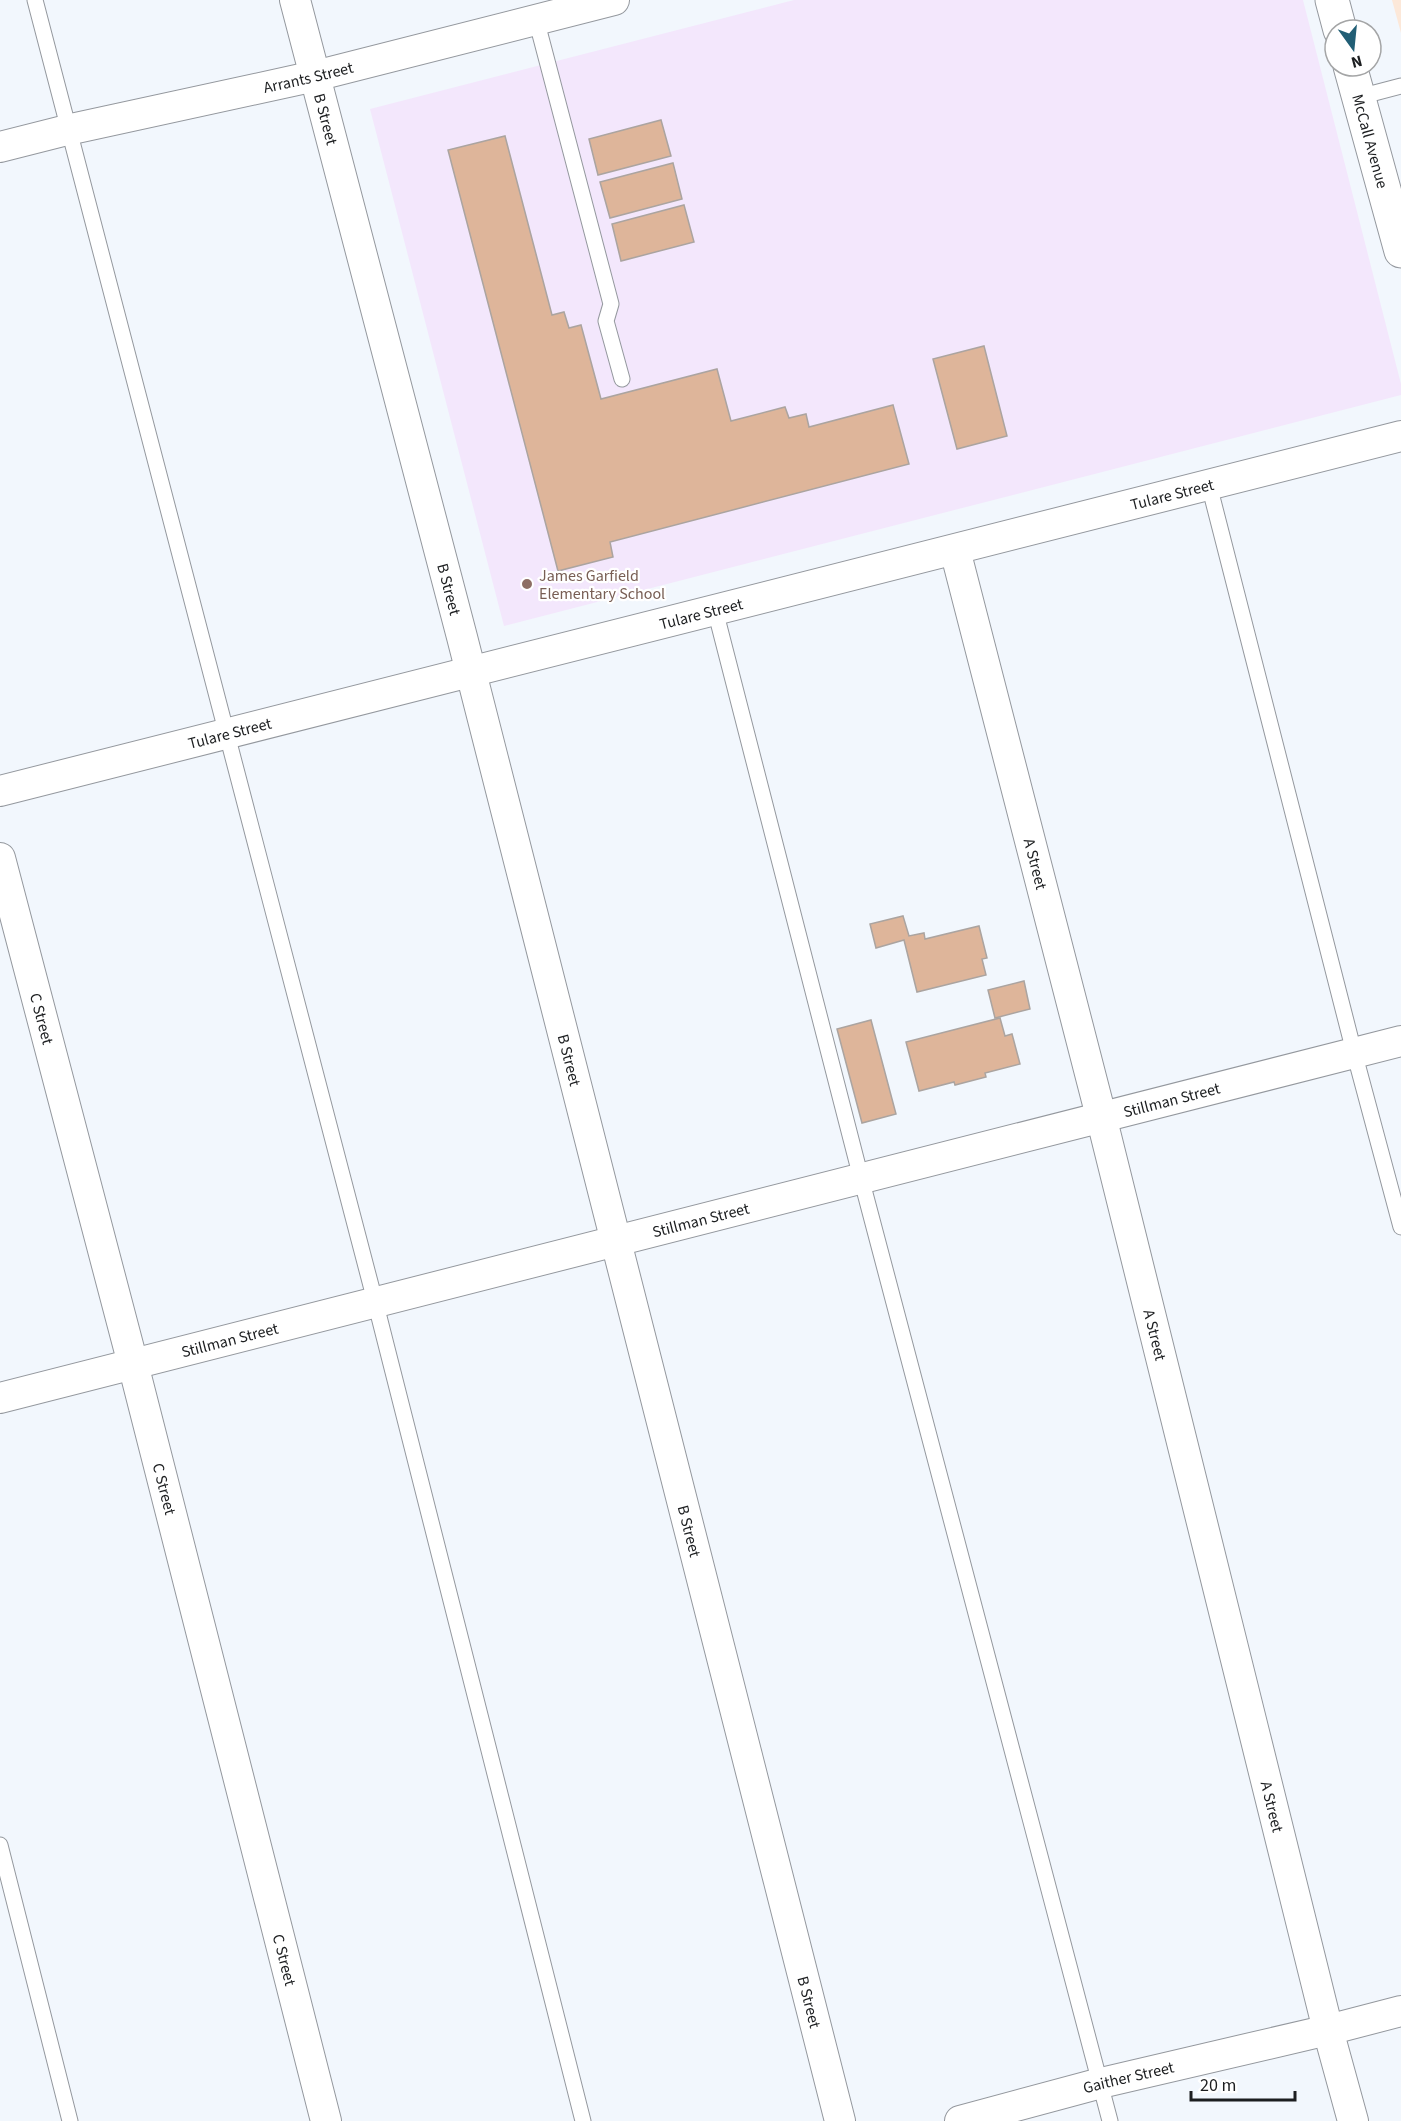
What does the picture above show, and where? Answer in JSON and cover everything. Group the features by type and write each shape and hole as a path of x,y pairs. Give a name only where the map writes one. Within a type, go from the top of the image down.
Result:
{"main road":[{"path":"1332,0 1337,18"},
{"name":"McCall Avenue","path":"1353,78 1401,251"}],"street":[{"name":"B Street","path":"295,0 471,672 840,2121"},
{"name":"Arrants Street","path":"0,147 68,129 315,76 536,20 584,4 614,0"},
{"name":"Tulare Street","path":"0,791 1401,436"},
{"name":"A Street","path":"956,550 1101,1116 1328,2030 1353,2121"},
{"name":"C Street","path":"0,858 133,1364 326,2121"},
{"name":"Stillman Street","path":"0,1398 1401,1041"},
{"name":"Gaither Street","path":"960,2121 1401,2011"}],"lane":[{"path":"34,0 375,1301 583,2121"},
{"path":"536,20 611,304 606,321 622,379"},
{"path":"1359,97 1401,86"},
{"path":"1209,484 1401,1227"},
{"path":"716,610 861,1178 1110,2121"},
{"path":"0,1845 70,2121"}],"shaded area":[{"path":"794,0 1303,0 1401,384 1401,395 504,626 370,109"},
{"path":"1392,0 1401,0 1401,33"}],"building":[{"path":"661,120 671,156 598,175 589,139"},
{"path":"505,136 552,315 564,312 569,328 581,325 601,399 717,369 731,421 785,407 789,418 806,414 809,427 893,405 909,464 610,542 613,557 558,571 448,150"},
{"path":"673,163 682,199 610,218 600,182"},
{"path":"684,205 694,242 621,261 612,224"},
{"path":"984,346 1007,436 957,449 933,359"},
{"path":"903,916 909,936 924,933 925,939 979,926 987,958 982,959 986,975 917,992 904,940 876,948 870,924"},
{"path":"1024,981 1030,1009 995,1018 988,990"},
{"path":"1000,1018 1005,1036 1012,1034 1020,1064 985,1073 986,1077 919,1091 906,1042"},
{"path":"871,1020 896,1114 862,1123 837,1029"}],"place":[{"name":"James Garfield Elementary School","path":"527,584"}]}
